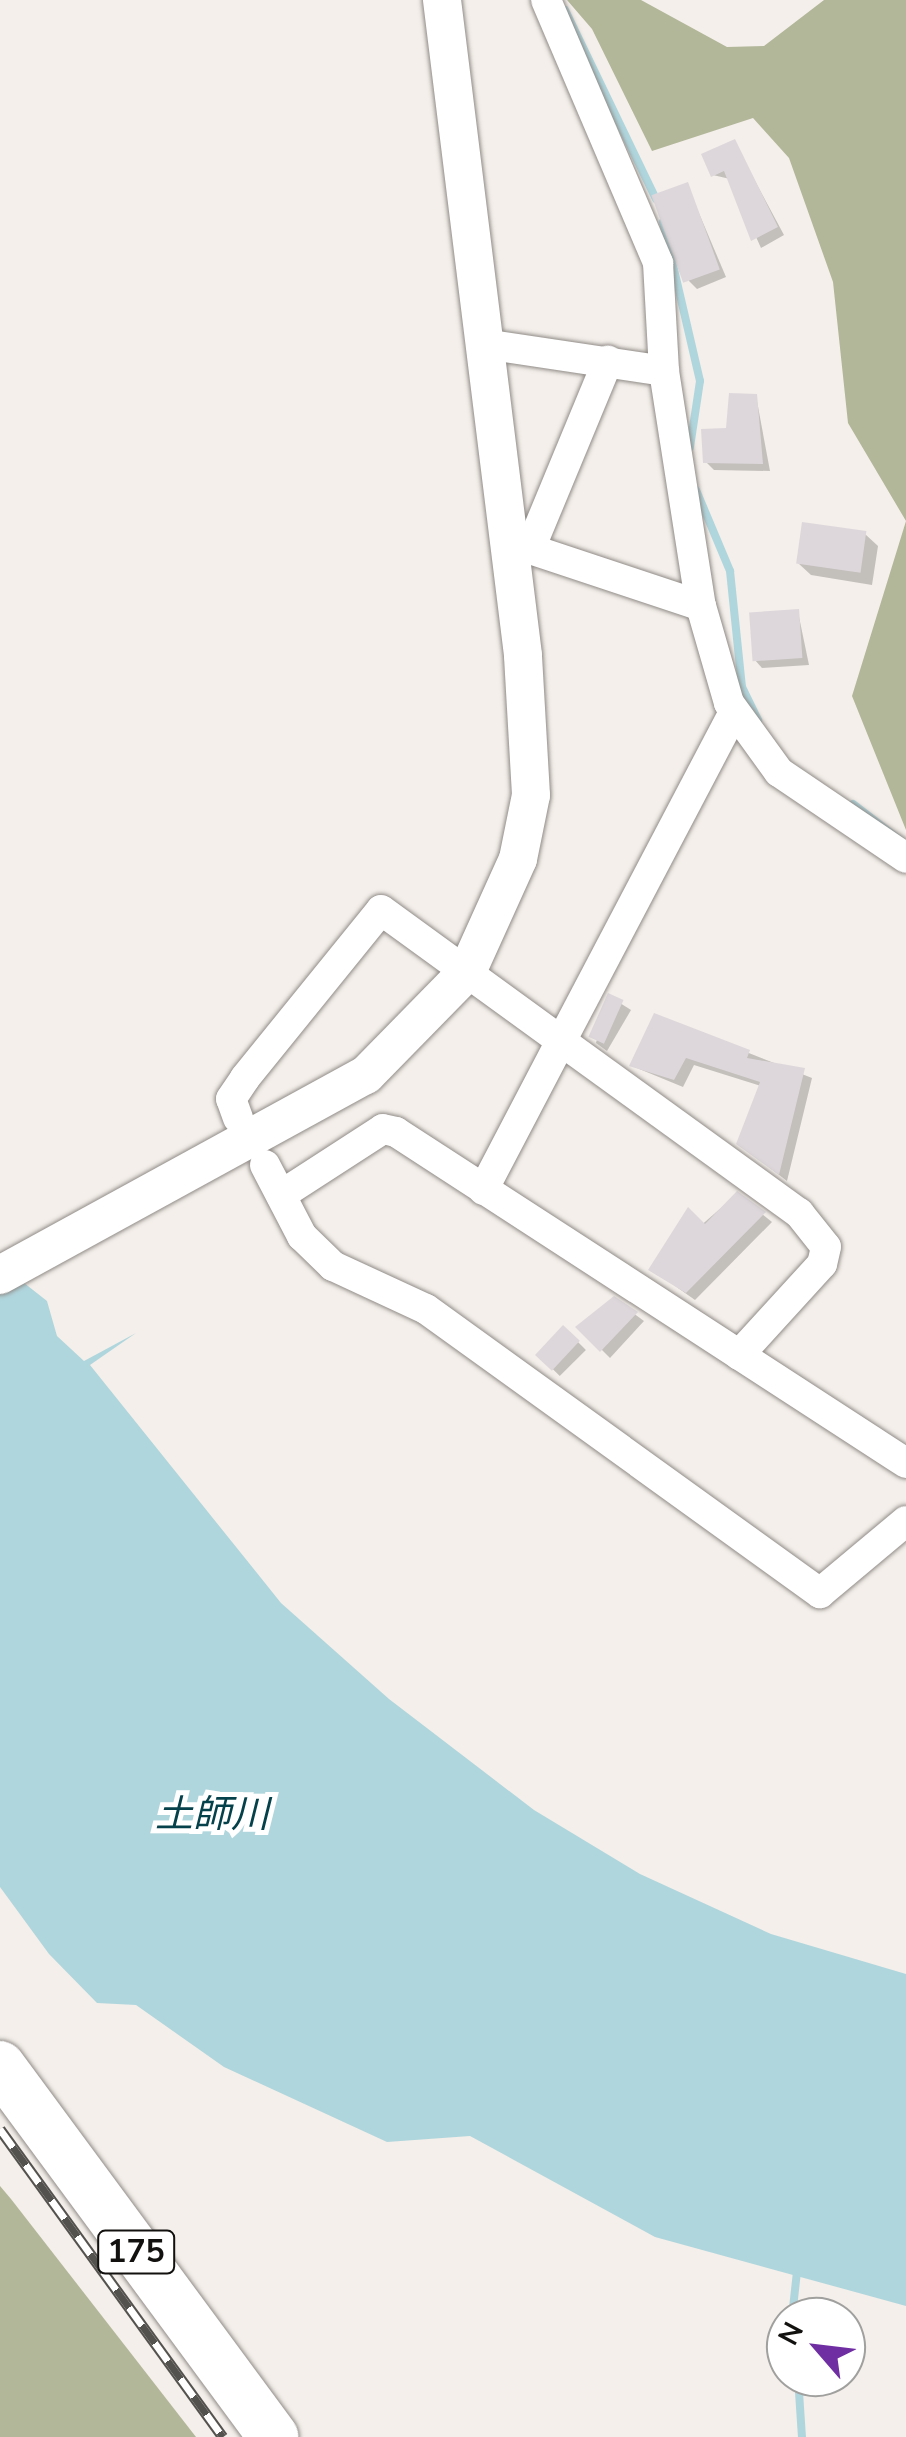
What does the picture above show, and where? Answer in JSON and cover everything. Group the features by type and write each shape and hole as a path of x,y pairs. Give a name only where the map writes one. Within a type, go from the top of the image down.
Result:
{"highway":[{"name":"175","path":"0,2066 274,2437"}],"street":[{"path":"0,1275 366,1075 466,972 494,925 531,796 520,551 484,344 442,0"},
{"path":"546,0 658,263 664,372 700,606 734,712 779,772 906,858"},
{"path":"484,344 664,372"},
{"path":"520,551 608,361"},
{"path":"520,551 700,606"},
{"path":"483,1190 734,712"},
{"path":"238,1118 231,1099 370,916 394,914 466,972 799,1213 826,1247 822,1264 738,1355"},
{"path":"281,1195 383,1128 906,1463"},
{"path":"265,1165 281,1195 334,1266 426,1309 820,1593 906,1522"}],"green space":[{"path":"567,0 641,0 727,47 764,46 824,0 906,0 906,521 848,423 833,282 789,158 753,118 652,151 592,29"},
{"path":"906,521 906,830 852,696"},
{"path":"0,2186 11,2199 196,2437 0,2437"}],"water":[{"name":"土師川","path":"14,1275 47,1301 57,1336 84,1361 136,1333 90,1365 281,1603 389,1699 534,1810 640,1874 771,1934 906,1974 906,2306 655,2237 470,2136 387,2142 224,2067 136,2005 97,2003 49,1954 0,1887 0,1283"}],"building":[{"path":"735,139 778,227 751,241 724,171 711,177 701,154"},
{"path":"688,182 720,269 683,283 651,195"},
{"path":"729,393 757,394 763,464 703,463 701,429 726,428"},
{"path":"802,522 866,531 861,573 796,564"},
{"path":"799,609 802,658 753,661 749,612"},
{"path":"608,993 624,1000 604,1044 588,1037"},
{"path":"654,1013 750,1050 747,1058 805,1068 779,1175 736,1144 760,1082 686,1058 674,1080 629,1066"},
{"path":"737,1191 766,1212 686,1293 648,1270 688,1207 705,1224"},
{"path":"614,1296 638,1312 600,1352 575,1327"},
{"path":"563,1325 580,1341 552,1371 535,1355"}],"waterway":[{"path":"565,10 656,199"},
{"path":"663,222 700,381 690,447"},
{"path":"696,490 730,571 742,687 758,720"},
{"path":"853,804 900,840"},
{"path":"794,2297 797,2272"},
{"path":"799,2397 802,2437"}],"railway":[{"path":"0,2129 223,2437"}]}
